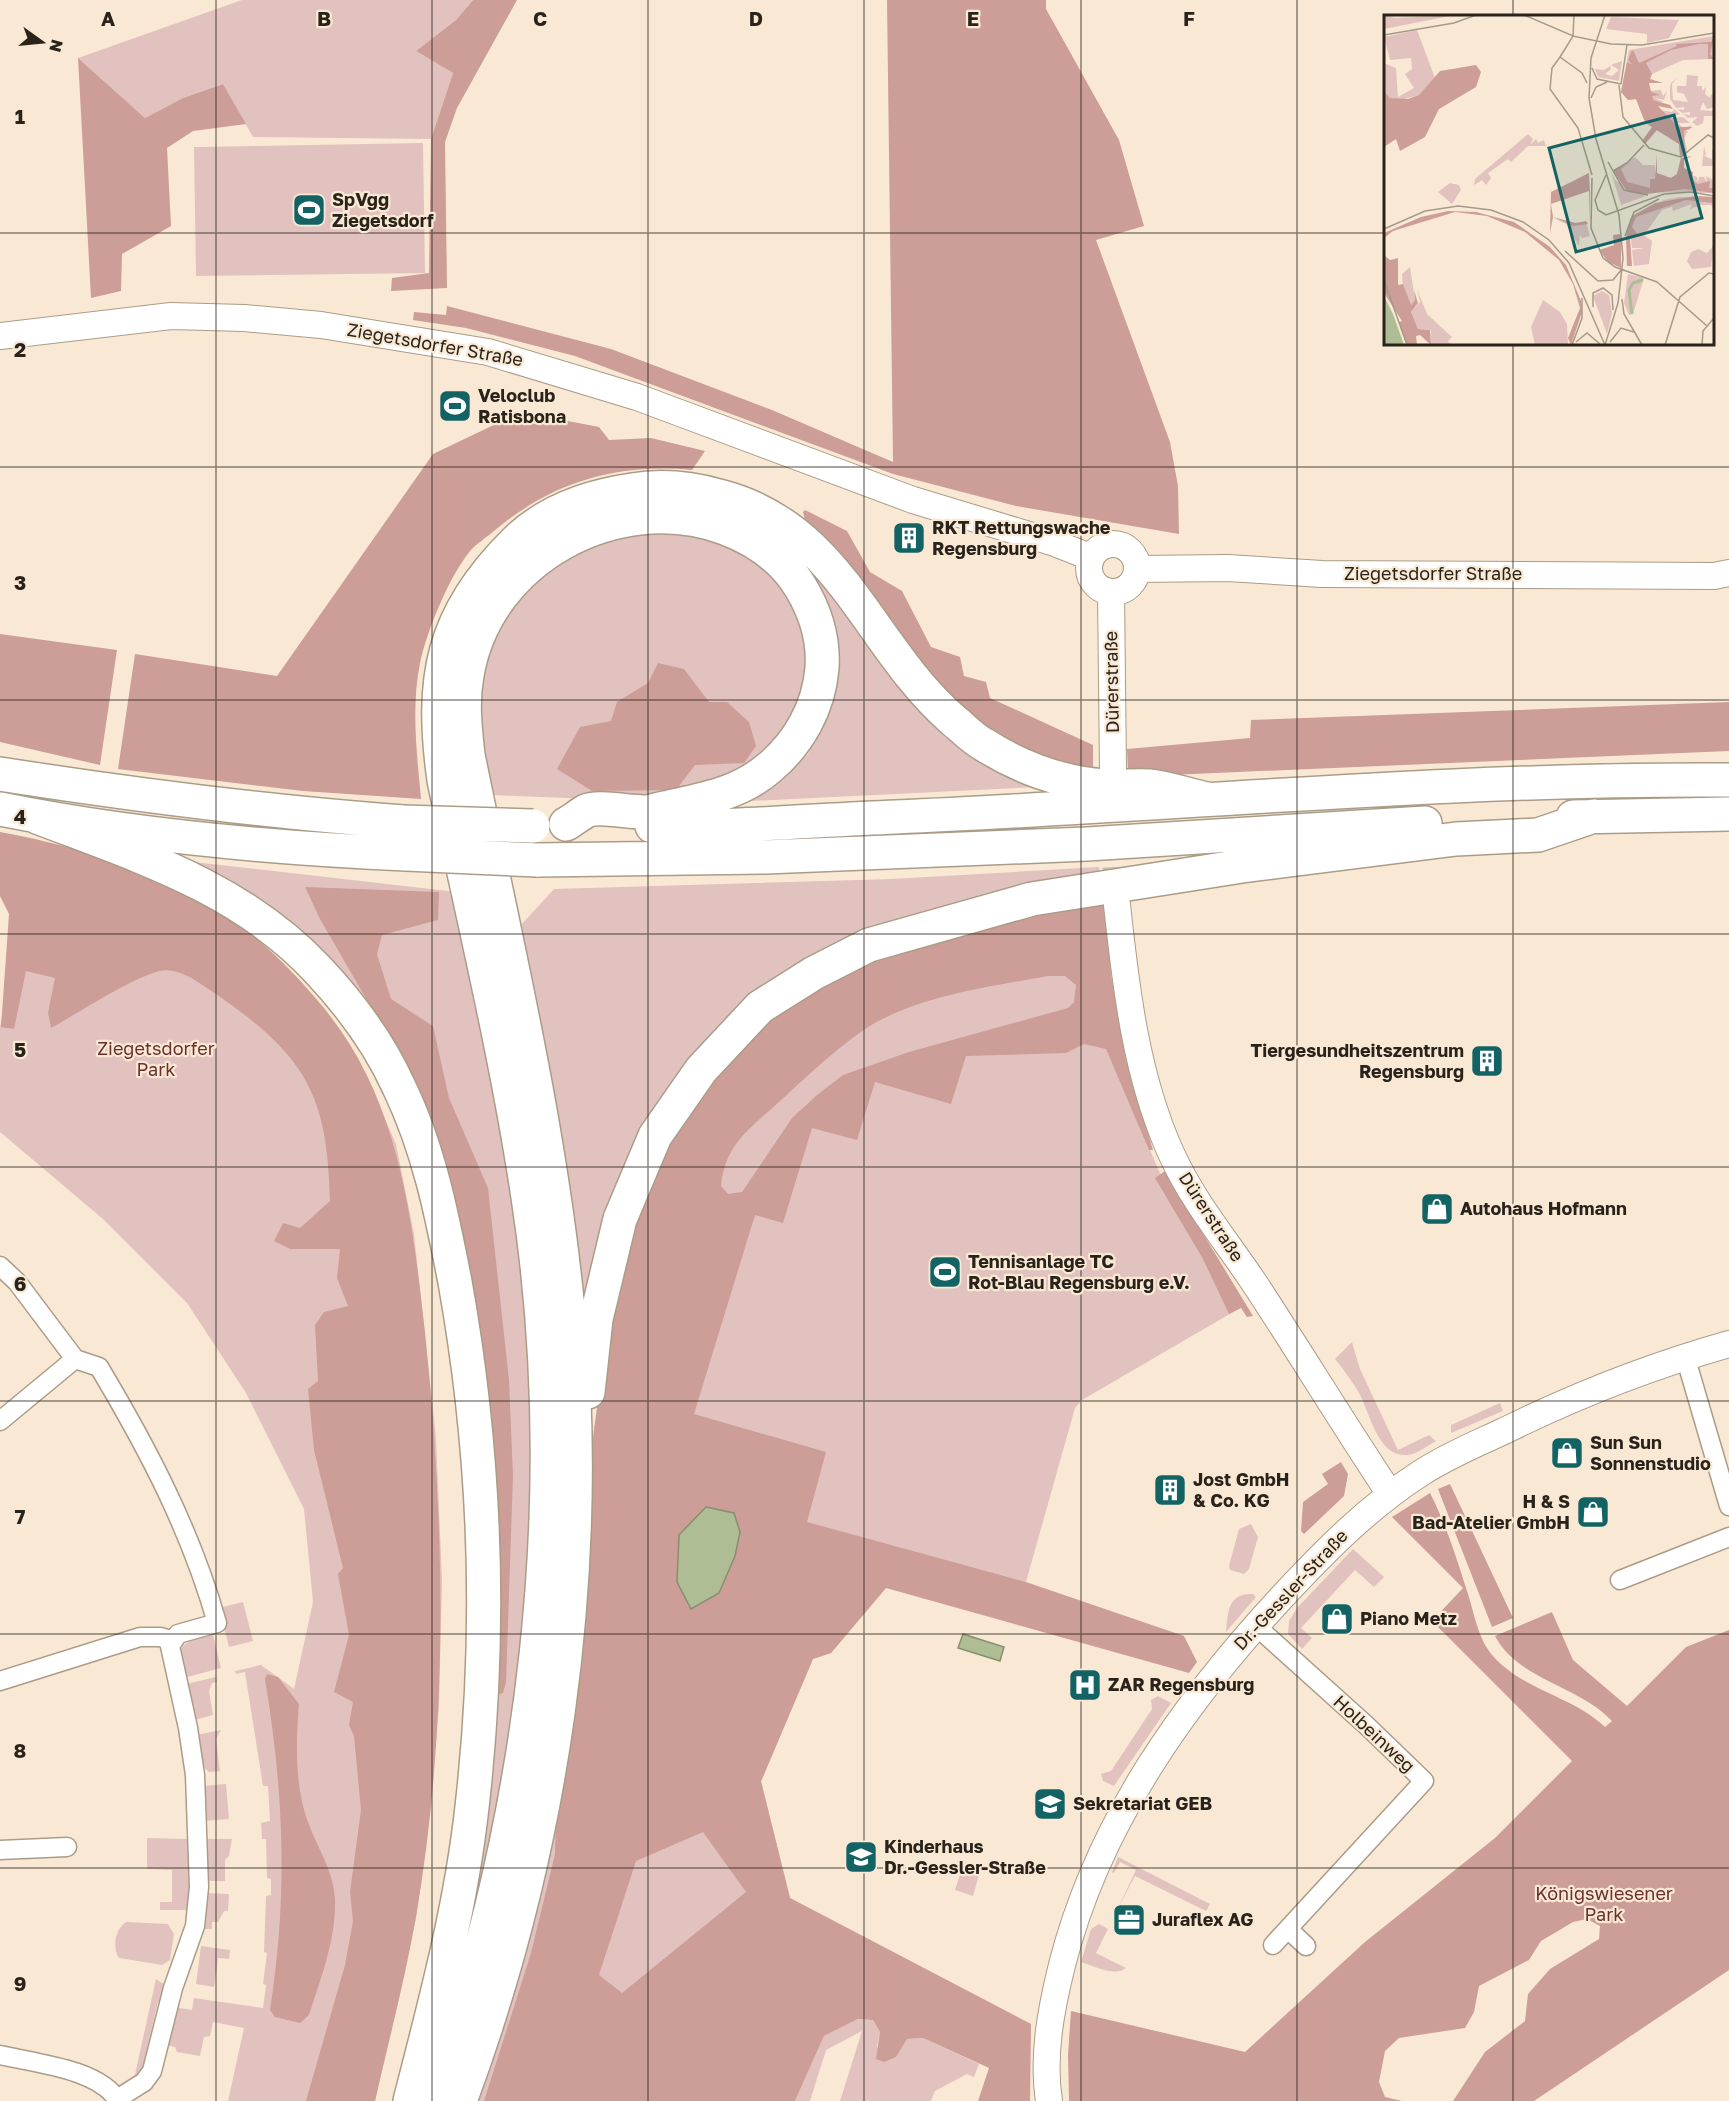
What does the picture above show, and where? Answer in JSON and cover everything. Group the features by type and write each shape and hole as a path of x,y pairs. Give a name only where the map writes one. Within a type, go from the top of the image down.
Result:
{"highway":[{"path":"434,2101 476,1971 525,1742 541,1600 546,1482 543,1347 528,1197 444,780 439,740 441,671 458,618 470,594 494,563 524,533 560,511 585,501 611,493 662,487 705,492 729,498 755,508 812,546 845,583 887,647 929,699 981,744 1040,773 1103,786 1150,786 1207,799"},
{"path":"566,824 588,810 648,812 705,801 733,790 768,770 792,745 812,712 821,685 823,652 820,629 808,600 793,575 770,551 743,535 707,521 673,516 627,518 589,529 560,543 529,566 499,600 480,635 467,674 464,709 468,755 536,1082 554,1193 568,1312 576,1490"},
{"path":"0,774 135,795 312,815 403,822 533,826 566,824 704,825 1079,809 1207,799 1588,782 1729,780"},
{"path":"0,809 37,817 203,840 309,850 537,860 765,858 1087,844 1312,828 1594,816 1729,814"},
{"path":"460,2101 483,2032 521,1899 546,1782 564,1660 576,1490 596,1319 620,1219 655,1136 701,1070 760,1007 814,973 869,945 976,913 1032,899 1242,866 1456,839 1538,834 1594,816"},
{"path":"37,817 156,862 213,888 269,926 295,947 336,990 386,1061 408,1107 431,1173 462,1322 478,1448 484,1652 472,1809 462,1871 448,1948 410,2101"}],"street":[{"name":"Ziegetsdorfer Straße","path":"0,336 171,316 234,317 321,325 488,352 638,397 913,500 1052,542 1090,557"},
{"path":"1114,543 1131,552 1137,568 1129,586 1111,592 1094,584 1089,576 1090,557 1096,549 1114,543"},
{"name":"Ziegetsdorfer Straße","path":"1137,568 1228,568 1322,574 1714,576 1729,573"},
{"name":"Dürerstraße","path":"1111,592 1113,771"},
{"name":"Dürerstraße","path":"1118,905 1125,984 1133,1024 1147,1083 1171,1153 1192,1192 1258,1288 1390,1494"},
{"path":"0,1266 17,1282 75,1359 99,1367 166,1487 209,1595 217,1623 178,1634 171,1640 170,1652 188,1728 195,1779 199,1840 197,1917 173,1988 152,2071 144,2082 117,2100 99,2081 0,2055"},
{"name":"Dr.-Gessler-Straße","path":"1049,2101 1047,2060 1057,1984 1078,1910 1103,1846 1149,1767 1190,1707 1256,1626 1352,1525 1390,1494 1452,1455 1542,1411 1685,1356 1729,1344"},
{"path":"1685,1356 1729,1506"},
{"path":"0,1421 75,1359"},
{"path":"1620,1580 1729,1537"},
{"name":"Holbeinweg","path":"1256,1626 1366,1725 1424,1781 1273,1945"},
{"path":"0,1681 140,1637 160,1636 171,1640"},
{"path":"0,1850 67,1847"},
{"path":"1288,1929 1306,1946"}],"green space":[{"path":"242,0 473,0 456,20 416,51 453,73 431,139 253,137 223,84 183,98 145,118 78,58"},
{"path":"473,0 517,0 457,108 445,142 447,288 391,291 392,278 429,273 431,139 453,73 416,51 456,20"},
{"path":"887,0 1046,0 1046,9 1119,140 1144,226 1096,240 1170,442 1178,486 1179,534 1016,506 893,474 575,356 466,328 413,320 414,312 446,315 447,306 611,349 772,410 893,462"},
{"path":"78,58 145,118 183,98 223,84 246,124 193,131 167,148 171,226 122,254 121,291 91,298"},
{"name":"SpVgg Ziegetsdorf","path":"423,143 425,273 196,276 194,147"},
{"path":"521,412 599,427 609,440 651,438 705,451 692,470 664,469 612,473 562,488 516,514 470,551 454,575 440,604 420,663 415,714 421,799 303,791 118,769 135,654 277,676 433,454"},
{"path":"805,510 847,531 870,572 902,591 931,647 960,657 964,676 986,682 990,698 1093,745 1093,768 1025,748 983,725 963,710 930,676 841,554 805,520 803,512"},
{"path":"625,531 693,531 768,565 809,630 804,707 746,773 645,801 489,795 479,712 486,660 495,636 509,612 553,562 578,549"},
{"path":"782,534 854,619 936,726 979,759 1037,787 751,801 808,754 830,708"},
{"path":"0,634 117,650 100,765 0,742"},
{"path":"658,663 684,669 709,702 727,702 749,722 756,746 744,763 695,765 676,790 592,791 557,769 580,727 611,721 617,702 648,683"},
{"path":"1729,702 1729,751 1170,775 1128,773 1127,749 1250,738 1251,720"},
{"path":"0,832 82,851 136,869 188,892 243,927 285,965 323,1007 349,1043 370,1081 386,1121 407,1204 425,1332 437,1479 440,1625 439,1699 427,1844 416,1917 375,2101 306,2101 345,1965 353,1921 350,1892 361,1810 354,1736 349,1725 353,1702 334,1692 349,1635 338,1574 343,1568 314,1450 308,1389 318,1381 315,1325 324,1312 348,1306 337,1278 340,1249 290,1249 274,1241 283,1223 300,1228 330,1201 324,1132 316,1104 305,1080 290,1058 271,1037 204,985 174,971 159,971 133,981 51,1028 48,1013 55,978 26,971 14,1029 1,1027 9,914 0,896"},
{"name":"Ziegetsdorfer Park","path":"32,838 115,863 253,936 325,1009 358,1058 396,1144 414,1234 436,1437 442,1579 439,1708 427,1837 416,1918 375,2101 228,2101 244,2028 213,2022 210,2036 204,2037 200,2056 177,2052 175,2047 166,2045 174,2007 192,2010 194,1998 263,2008 267,1953 264,1952 266,1896 271,1895 271,1879 267,1878 266,1839 262,1839 261,1823 270,1821 268,1786 263,1786 245,1672 236,1674 235,1671 261,1665 294,1689 313,1602 304,1509 246,1393 187,1303 103,1219 0,1132 0,1027"},
{"path":"194,862 457,892 507,1136 536,1424 522,1687 464,1968 494,1598 403,1066"},
{"path":"1099,867 1100,875 749,998 677,1074 642,1129 584,1316 517,939 521,925 554,889 892,879"},
{"path":"305,887 439,892 438,920 382,935 377,954 391,999 433,1026 449,1098 488,1188 509,1380 513,1476 506,1682 503,1693 496,1695 486,1438 375,1014 320,919"},
{"path":"1109,903 1127,1043 1107,1049 1159,1171 1241,1303 1240,1308 1082,1400 1075,1408 1026,1582 921,1554 886,1588 831,1653 813,1659 761,1782 790,1898 1031,2024 1029,2068 797,1961 561,2101 473,2101 569,1708 594,1429 694,1097"},
{"path":"1105,904 1111,975 1126,1059 1153,1150 1149,1150 1106,1049 1084,1044 1066,1053 966,1056 951,1104 875,1082 857,1140 812,1128 783,1223 755,1215 694,1414 826,1452 807,1522 1026,1582 1184,1636 1197,1662 1189,1673 886,1588 831,1653 813,1659 761,1781 790,1898 1031,2024 1030,2101 978,2101 989,2068 923,2038 907,2039 896,2057 884,2062 876,2059 880,2032 873,2020 858,2019 824,2036 795,2101 484,2101 531,1953 555,1854 557,1788 594,1429 606,1344 645,1183 694,1097 768,1018 828,980 926,940 1032,914","holes":["1048,976 1065,976 1076,985 1074,1002 1068,1008 909,1052 843,1075 792,1118 742,1192 728,1194 721,1186 728,1159 748,1130 837,1050 878,1021 924,1002 949,995","703,1832 746,1892 622,1993 599,1975 636,1861"]},
{"path":"1165,1171 1253,1316 1247,1317 1241,1308 1229,1314 1203,1259 1155,1178"},
{"path":"1352,1342 1360,1369 1398,1450 1429,1435 1436,1441 1411,1455 1397,1454 1388,1449 1376,1432 1359,1393 1335,1359"},
{"path":"1500,1403 1503,1411 1451,1433 1451,1425"},
{"path":"1341,1462 1348,1474 1344,1496 1304,1534 1301,1531 1303,1502 1328,1484 1322,1474"},
{"path":"1450,1484 1513,1618 1492,1627 1438,1489"},
{"name":"Königswiesener Park","path":"1430,1493 1450,1539 1483,1641 1493,1656 1519,1678 1578,1708 1605,1727 1612,1721 1599,1709 1518,1663 1505,1651 1495,1636 1552,1612 1573,1660 1627,1706 1686,1647 1729,1630 1729,1970 1534,2101 1453,2101 1485,2052 1525,2021 1528,1994 1550,1969 1599,1939 1600,1926 1587,1919 1573,1922 1541,1941 1529,1960 1479,1986 1474,2012 1465,2028 1399,2038 1385,2051 1379,2082 1385,2097 1402,2101 1069,2101 1068,2055 1071,2011 1245,2052 1365,1942 1495,1838 1572,1761 1432,1621 1463,1588 1392,1517"},
{"path":"1251,1524 1258,1537 1249,1569 1244,1574 1230,1570 1229,1566 1239,1529"},
{"path":"1353,1549 1384,1577 1374,1587 1355,1570 1301,1628 1312,1638 1302,1649 1288,1634 1289,1621 1297,1608"},
{"path":"1245,1594 1253,1594 1256,1597 1226,1632 1229,1610 1234,1600"},
{"path":"243,1602 253,1641 229,1647 219,1608"},
{"path":"213,1635 221,1668 184,1678 180,1657 183,1646 193,1640"},
{"path":"267,1674 278,1677 299,1704 297,1759 299,1787 305,1813 334,1887 335,1914 327,1958 309,2015 300,2023 275,2017 270,2010 279,1926 281,1844 280,1804 265,1679"},
{"path":"216,1677 217,1682 212,1683 209,1691 213,1715 194,1720 186,1684"},
{"path":"1158,1696 1171,1703 1114,1786 1103,1781 1101,1774 1111,1771 1152,1709 1151,1700"},
{"path":"221,1730 216,1739 220,1771 209,1772 200,1764 196,1735"},
{"path":"226,1784 229,1819 204,1821 202,1786"},
{"path":"147,1838 188,1839 188,1879 193,1879 188,1910 160,1910 160,1902 172,1902 172,1870 147,1869"},
{"path":"206,1839 232,1839 229,1856 225,1860 225,1881 206,1881"},
{"path":"1118,1857 1210,1904 1206,1911 1135,1876 1117,1910 1136,1870 1120,1862 1114,1873 1112,1872"},
{"path":"964,1862 981,1868 973,1896 955,1890"},
{"path":"205,1893 229,1894 228,1911 224,1911 218,1922 212,1922 212,1929 202,1929"},
{"path":"126,1922 168,1924 174,1934 170,1960 162,1965 119,1958 116,1939 119,1929"},
{"path":"1099,1924 1108,1929 1096,1953 1126,1968 1110,1971 1081,1962 1091,1929"},
{"path":"201,1946 230,1950 229,1959 218,1958 214,1987 196,1984"},
{"path":"156,1979 165,1985 163,2003 158,2002 144,2061 149,2063 145,2071 134,2079"},
{"path":"858,2019 873,2020 880,2032 877,2047 896,2056 907,2039 923,2038 979,2064 974,2077 967,2074 935,2091 931,2101 840,2101 862,2031 826,2050 810,2101 795,2101 824,2036"}],"shaded area":[{"path":"706,1507 734,1513 740,1532 735,1556 719,1593 691,1609 677,1582 679,1535"},
{"path":"963,1634 1004,1647 1000,1661 958,1648"}],"tunnel":[{"path":"1113,789 1117,902"}],"place":[{"name":"SpVgg Ziegetsdorf","path":"309,210"},
{"name":"Veloclub Ratisbona","path":"455,406"},
{"name":"RKT Rettungswache Regensburg","path":"909,538"},
{"name":"Tiergesundheitszentrum Regensburg","path":"1487,1061"},
{"name":"Autohaus Hofmann","path":"1437,1209"},
{"name":"Tennisanlage TC Rot-Blau Regensburg e.V.","path":"945,1272"},
{"name":"Sun Sun Sonnenstudio","path":"1567,1453"},
{"name":"Jost GmbH & Co. KG","path":"1170,1490"},
{"name":"H & S Bad-Atelier GmbH","path":"1593,1512"},
{"name":"Piano Metz","path":"1337,1619"},
{"name":"ZAR Regensburg","path":"1085,1685"},
{"name":"Sekretariat GEB","path":"1050,1804"},
{"name":"Kinderhaus Dr.-Gessler-Straße","path":"861,1857"},
{"name":"Juraflex AG","path":"1129,1920"}]}
